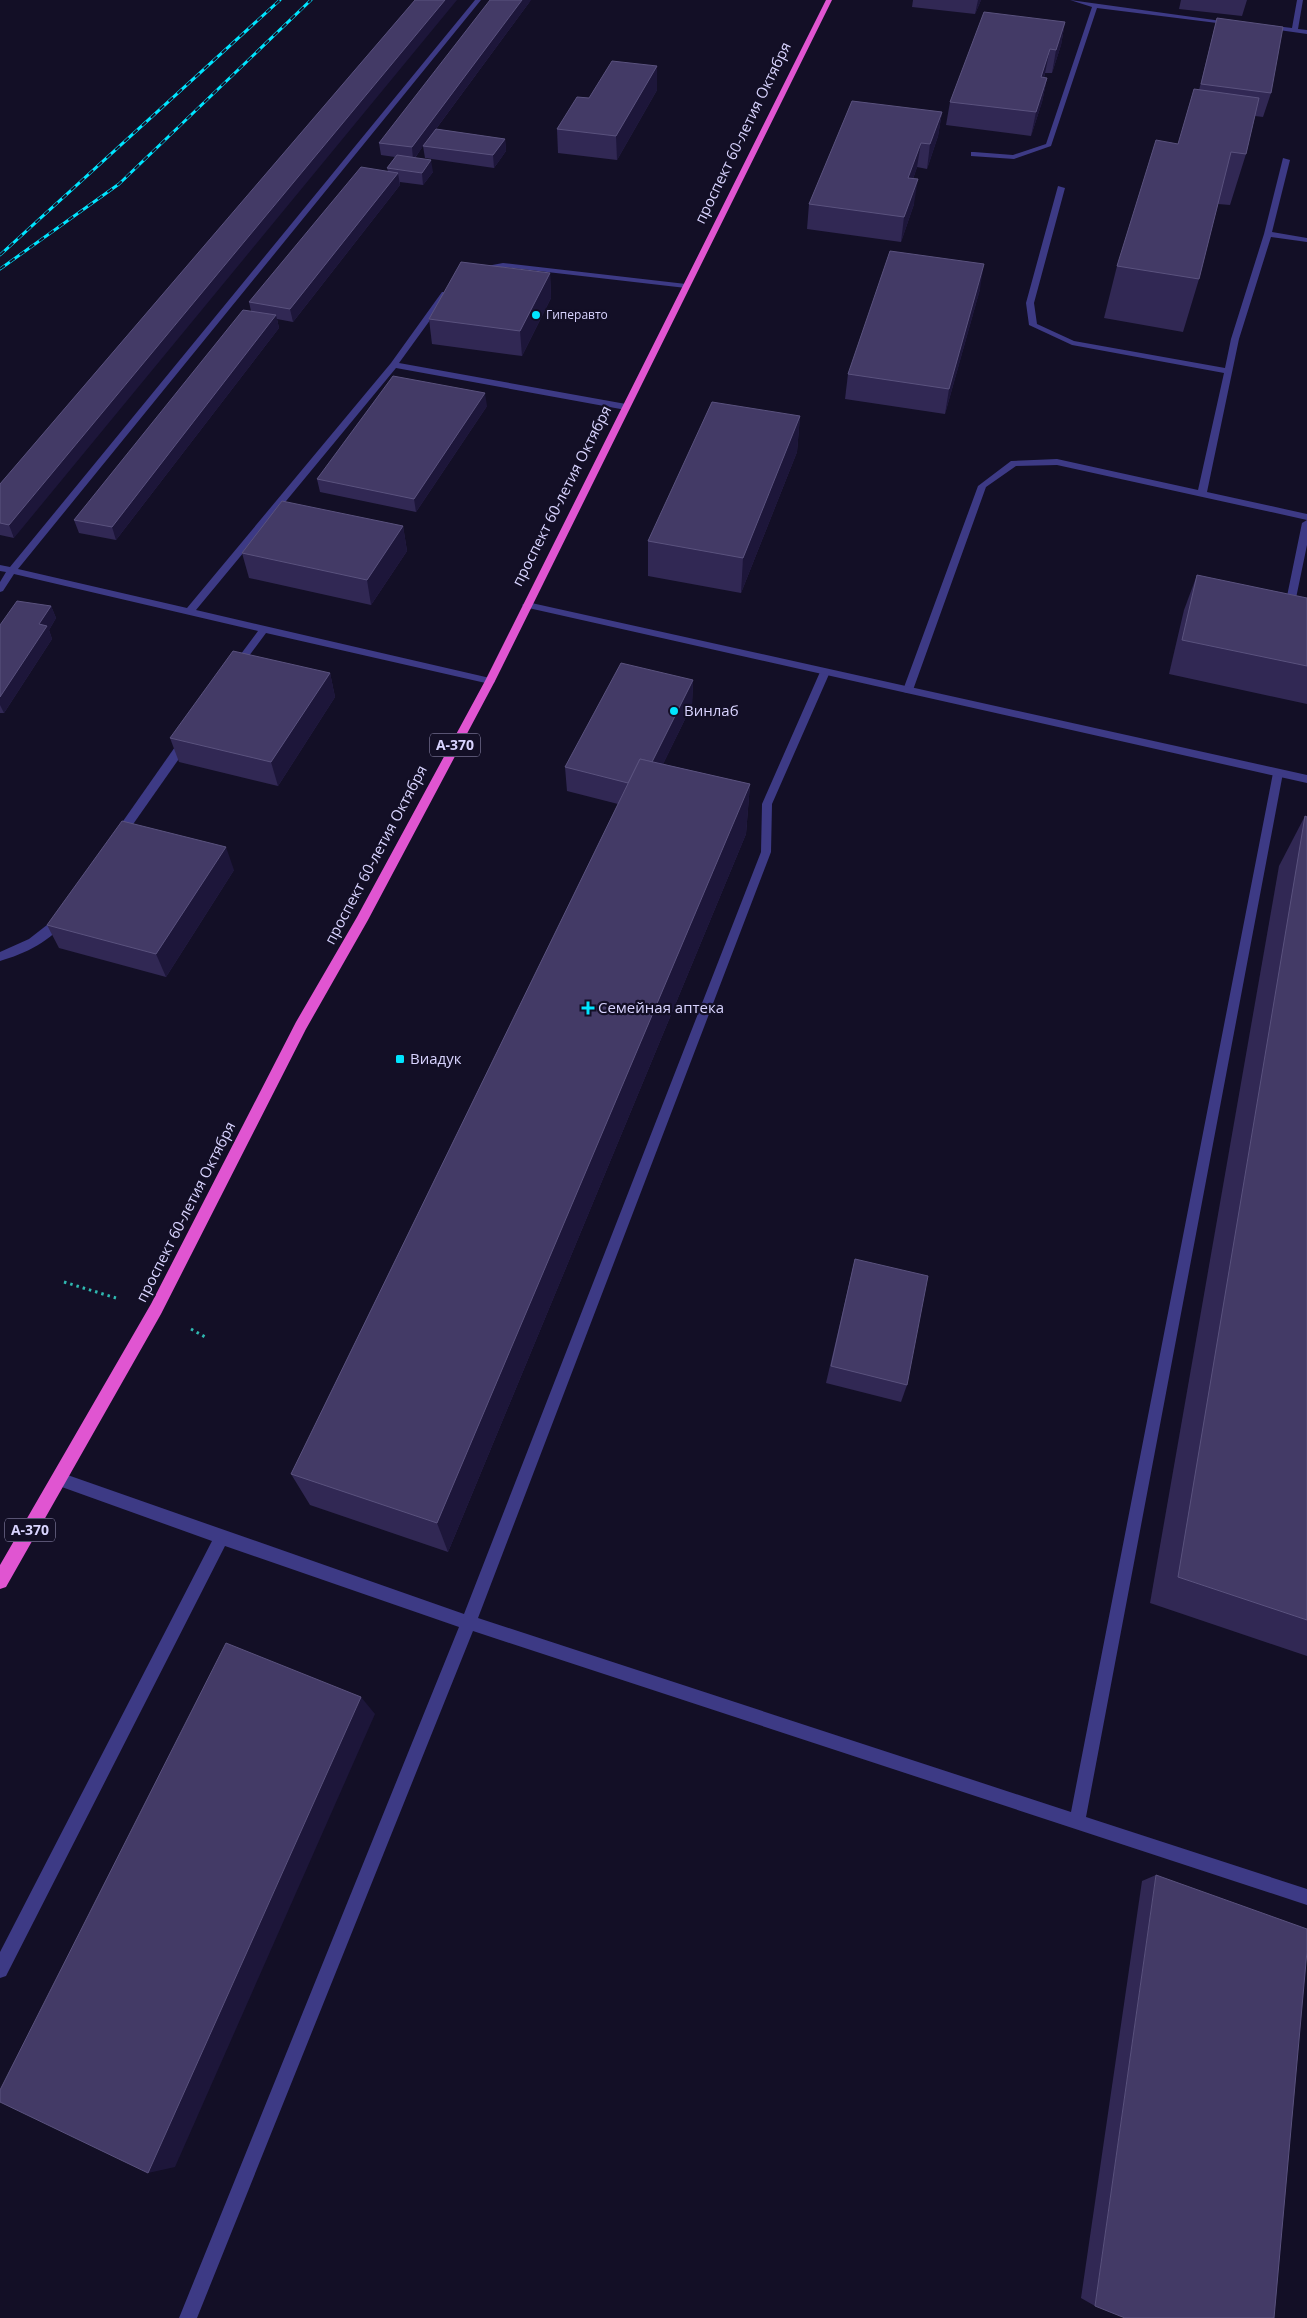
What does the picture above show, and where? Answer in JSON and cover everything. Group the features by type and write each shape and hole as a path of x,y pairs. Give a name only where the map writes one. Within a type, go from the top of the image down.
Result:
{"highway":[{"name":"проспект 60-летия Октября","path":"0,1581 156,1310 302,1026 362,920 490,681 829,0"}],"street":[{"path":"0,589 12,571 478,0"},
{"path":"1072,0 1095,6 1238,23"},
{"path":"1295,30 1300,0"},
{"path":"974,154 1014,157 1049,145 1095,6"},
{"path":"1257,26 1307,32"},
{"path":"1202,494 1235,339 1268,234 1286,160"},
{"path":"1061,188 1030,303 1033,325 1072,344 1229,371"},
{"path":"1268,234 1307,240"},
{"path":"469,273 477,268 503,265 686,286"},
{"path":"189,612 394,365 453,282"},
{"path":"394,365 626,407"},
{"path":"908,690 982,486 1014,463 1057,462 1307,517"},
{"path":"1270,612 1290,603 1307,523"},
{"path":"0,568 490,681"},
{"path":"527,605 1307,780"},
{"path":"229,677 263,630"},
{"path":"188,2318 468,1624 766,852 767,804 825,672"},
{"path":"113,845 190,733"},
{"path":"1077,1822 1278,773"},
{"path":"0,958 24,949 55,926 65,912"},
{"path":"59,1479 468,1624 1307,1897"},
{"path":"0,1970 221,1538"}],"building":[{"path":"415,0 445,0 9,525 0,523 0,484"},
{"path":"490,0 522,0 412,147 379,143"},
{"path":"984,12 1065,22 1056,50 1050,49 1041,77 1047,78 1036,112 950,102"},
{"path":"1217,18 1283,27 1271,93 1201,84"},
{"path":"612,61 657,66 616,136 557,129 577,97 589,98"},
{"path":"1194,89 1259,98 1246,154 1231,152 1199,279 1117,266 1156,140 1178,144"},
{"path":"852,101 942,112 930,144 921,143 908,178 918,179 904,217 809,204"},
{"path":"436,129 505,139 493,155 423,146"},
{"path":"397,155 431,160 422,173 387,168"},
{"path":"361,167 398,173 290,309 249,302"},
{"path":"890,251 984,264 949,389 848,374"},
{"path":"461,262 550,273 520,331 429,319"},
{"path":"243,310 276,315 112,527 74,520"},
{"path":"393,376 485,393 414,499 317,479"},
{"path":"712,402 800,416 743,558 648,541"},
{"path":"282,501 403,526 367,580 242,553"},
{"path":"1197,575 1307,598 1307,666 1182,640"},
{"path":"17,601 51,606 39,624 47,626 0,697 0,625"},
{"path":"233,651 330,673 271,762 170,738"},
{"path":"621,663 693,680 652,762 640,759 628,783 565,767"},
{"path":"640,759 750,784 437,1523 291,1474"},
{"path":"1305,816 1307,817 1307,1620 1178,1577"},
{"path":"122,821 226,847 156,954 47,925"},
{"path":"855,1259 928,1276 907,1385 831,1366"},
{"path":"226,1643 361,1697 148,2173 0,2102 0,2090"},
{"path":"1156,1875 1307,1929 1307,1951 1274,2318 1125,2318 1095,2306"}],"railway":[{"path":"0,255 280,0"},
{"path":"0,269 119,184 311,0"}],"place":[{"name":"Гиперавто","path":"536,315"},
{"name":"Винлаб","path":"674,711"},
{"name":"Семейная аптека","path":"588,1008"},
{"name":"Виадук","path":"400,1059"}]}
